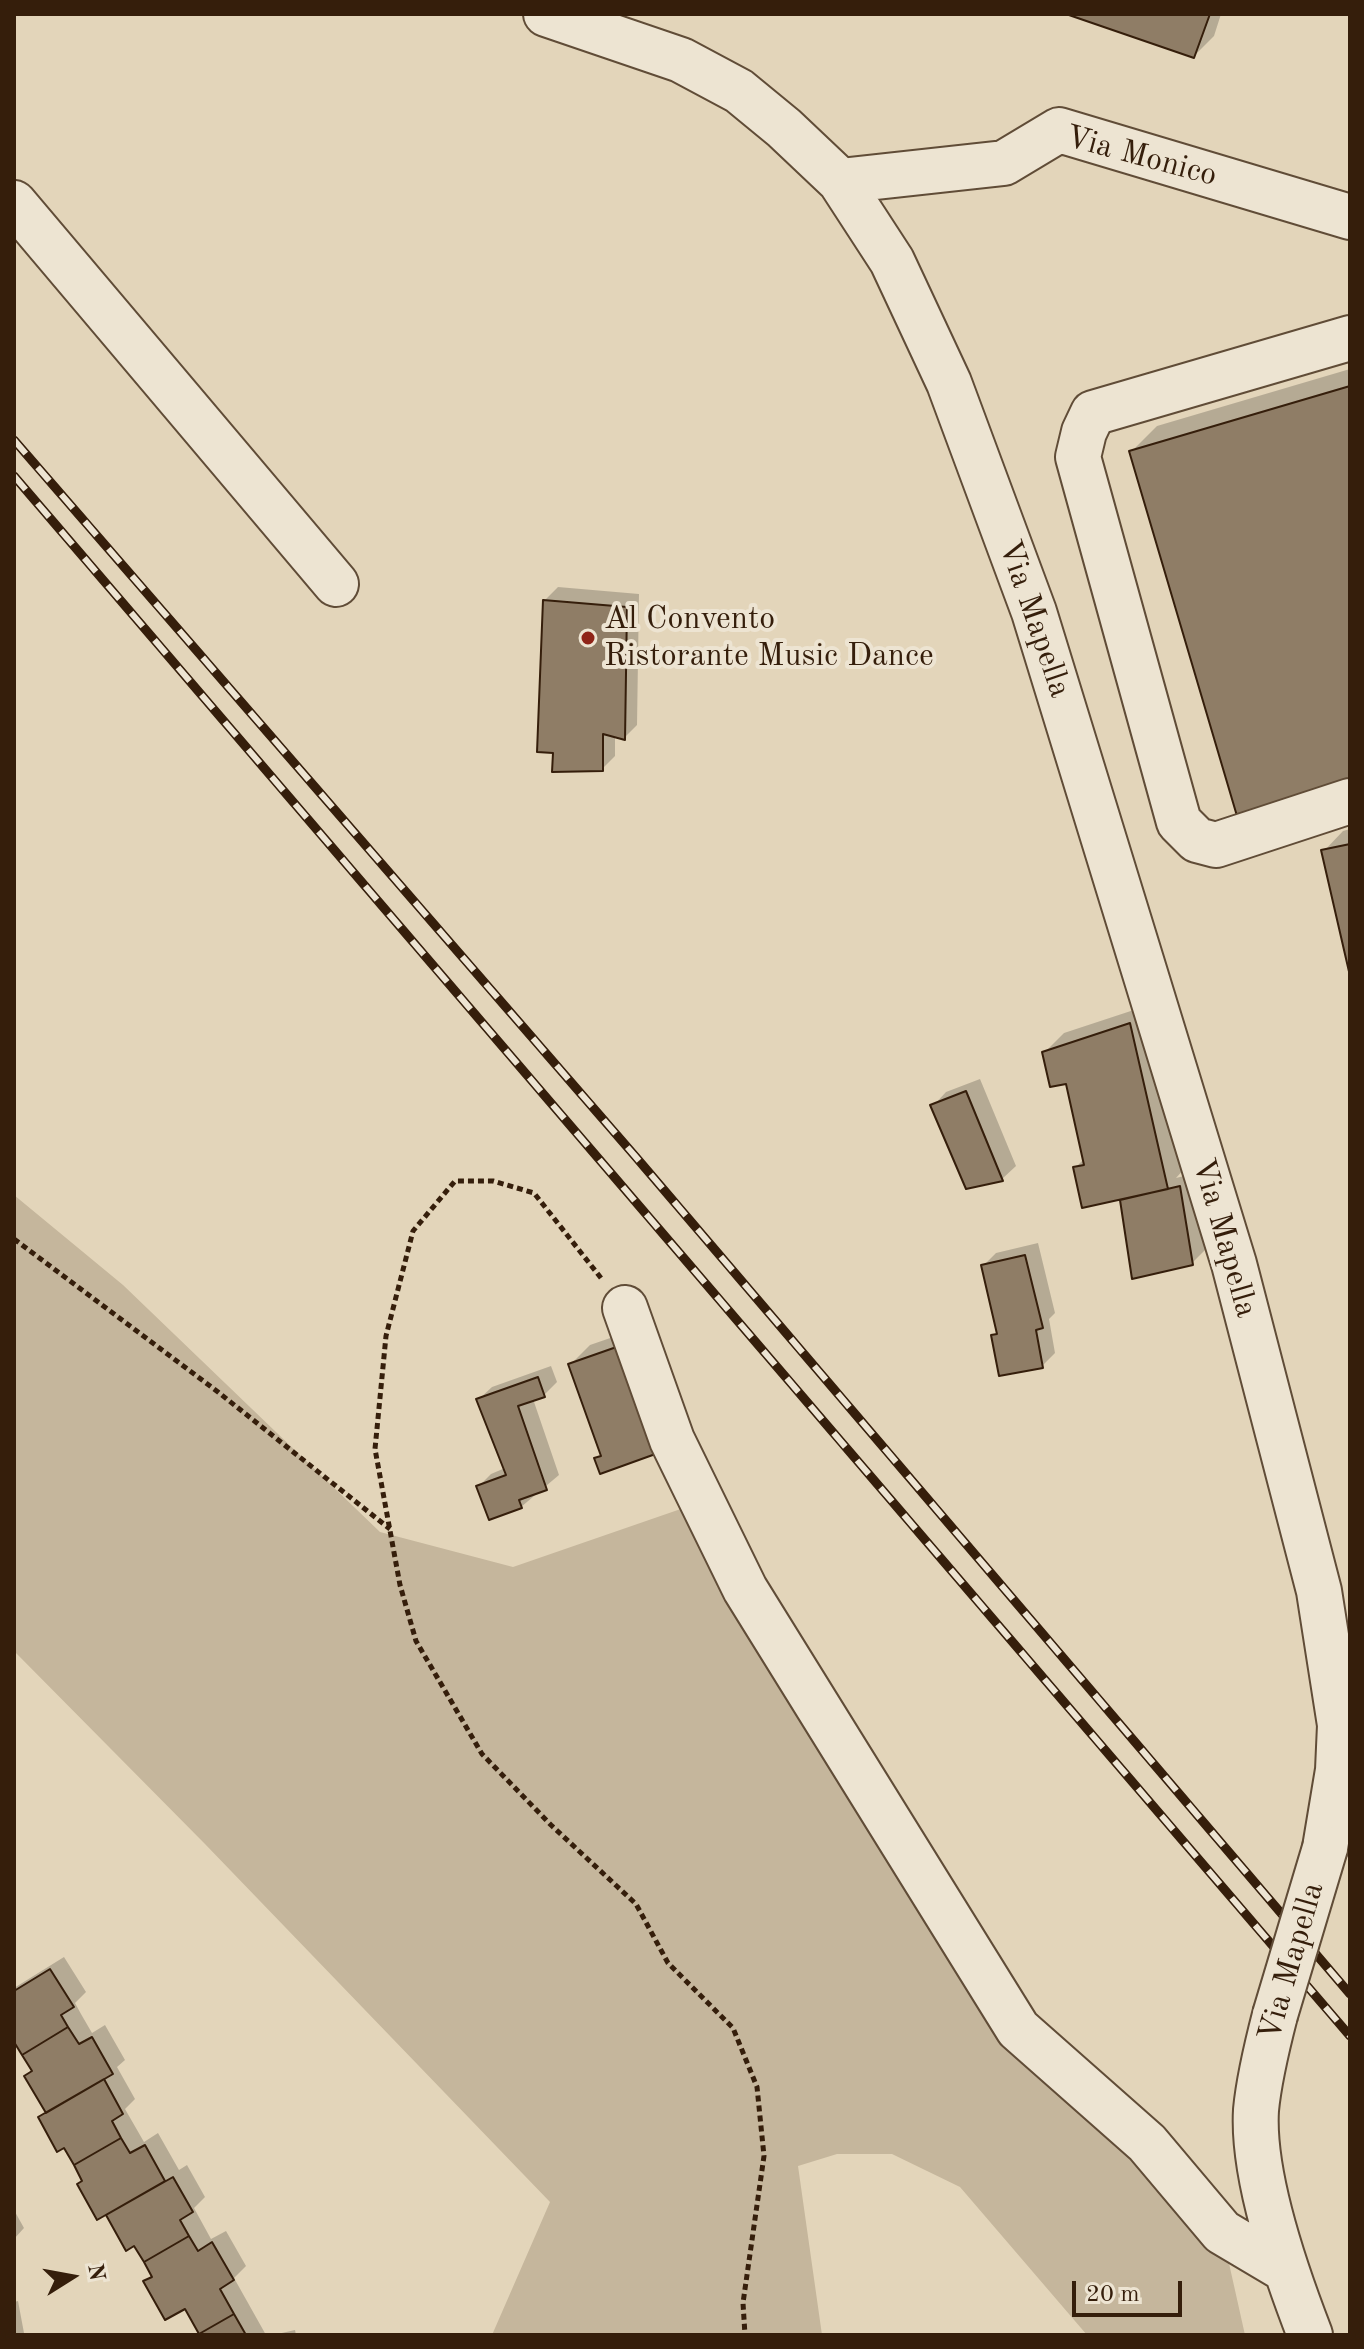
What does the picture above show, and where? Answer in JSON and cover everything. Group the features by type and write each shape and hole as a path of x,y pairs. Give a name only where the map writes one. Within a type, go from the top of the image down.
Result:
{"street":[{"name":"Via Mapella","path":"546,14 681,60 739,91 840,181 892,261 949,383 1034,612 1234,1264 1319,1591 1336,1695 1340,1725 1338,1770 1325,1848 1262,2064 1256,2113 1260,2167 1286,2270 1310,2335"},
{"name":"Via Monico","path":"840,181 1004,163 1059,130 1350,217"},
{"path":"14,203 336,584"},
{"path":"1350,338 1093,413 1078,457 1179,822 1197,840 1216,845 1350,801"},
{"path":"625,1308 672,1440 745,1589 1018,2029 1147,2143 1222,2232 1286,2270"}],"path":[{"path":"625,1308 534,1193 493,1181 455,1181 413,1231 386,1336 375,1449 400,1585 416,1641 482,1754 551,1825 636,1904 668,1963 733,2028 757,2087 764,2156 743,2303 745,2335"},
{"path":"14,1239 218,1392 392,1530"}],"shaded area":[{"path":"14,1195 123,1285 380,1532 513,1567 701,1502 959,1933 1222,2232 1245,2335 1087,2335 960,2187 892,2154 837,2154 798,2166 822,2335 492,2335 550,2202 14,1651"}],"building":[{"path":"1066,14 1210,14 1194,58"},
{"path":"1350,386 1350,783 1237,816 1129,451"},
{"path":"543,600 627,607 625,740 603,734 603,771 552,772 553,753 537,752"},
{"path":"1350,844 1350,976 1321,850"},
{"path":"1130,1023 1168,1189 1082,1208 1073,1167 1084,1165 1066,1084 1050,1087 1042,1052"},
{"path":"966,1091 1003,1181 966,1189 930,1105"},
{"path":"1180,1186 1193,1265 1132,1279 1120,1200"},
{"path":"1025,1255 1043,1328 1036,1330 1043,1368 999,1376 991,1335 997,1334 981,1265"},
{"path":"625,1344 661,1452 600,1474 594,1458 601,1456 568,1364"},
{"path":"538,1377 545,1397 518,1406 547,1490 519,1500 522,1508 489,1520 476,1486 506,1475 476,1399"},
{"path":"50,1969 74,2007 61,2015 68,2027 22,2055 14,2042 14,1991"},
{"path":"68,2027 79,2044 92,2037 113,2074 46,2113 24,2076 32,2071 22,2055"},
{"path":"104,2079 123,2114 112,2121 121,2138 74,2165 64,2148 57,2152 38,2117"},
{"path":"121,2138 130,2153 145,2145 165,2181 97,2220 77,2184 82,2181 74,2165"},
{"path":"173,2177 193,2212 180,2220 189,2236 144,2262 134,2246 126,2251 106,2215"},
{"path":"189,2236 198,2251 212,2242 234,2280 220,2289 234,2314 199,2334 185,2309 165,2320 143,2281 152,2277 144,2262"},
{"path":"234,2314 246,2335 199,2334"}],"railway":[{"path":"14,440 635,1156 1350,1994"},
{"path":"14,476 1350,2036"}],"place":[{"name":"Al Convento Ristorante Music Dance","path":"588,638"}]}
